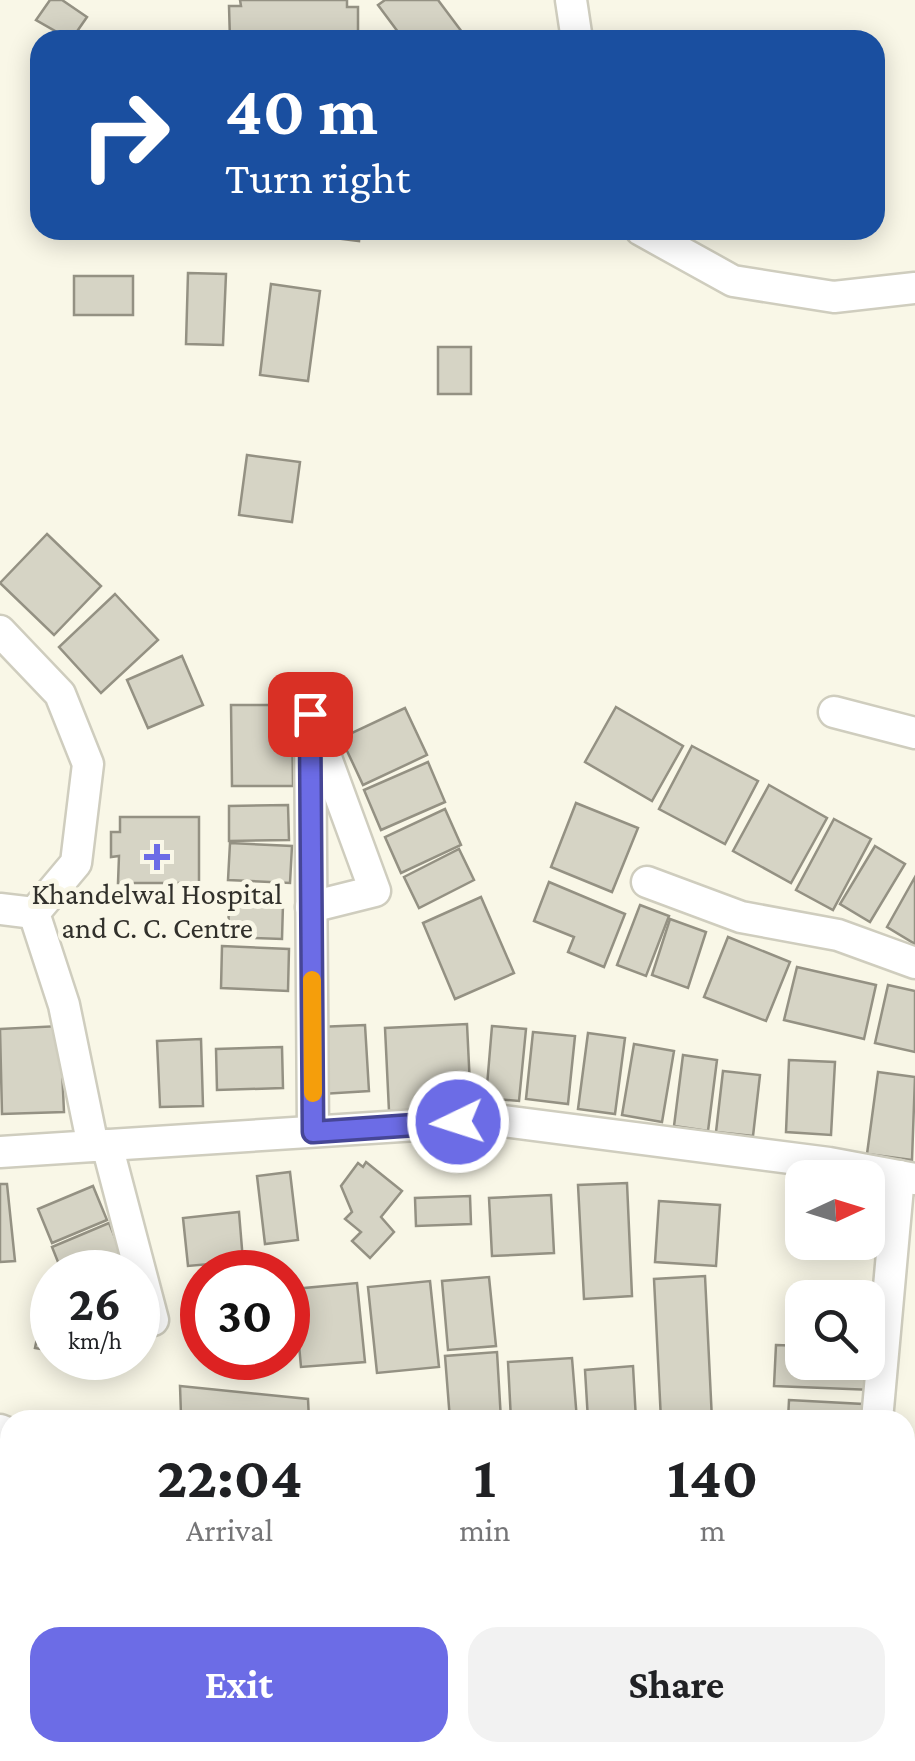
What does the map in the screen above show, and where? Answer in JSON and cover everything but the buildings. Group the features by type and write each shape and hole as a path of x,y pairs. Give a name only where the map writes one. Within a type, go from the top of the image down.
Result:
{"street":[{"path":"570,0 575,30"},
{"path":"659,240 733,281 834,297 915,288"},
{"path":"0,630 60,694 88,764 76,863 34,913"},
{"path":"834,712 915,733"},
{"path":"311,907 375,891 310,714 311,907 313,1132"},
{"path":"648,882 741,916 838,935 915,963"},
{"path":"0,909 34,913"},
{"path":"34,913 64,1005 132,1250"},
{"path":"0,1152 495,1120 907,1177 879,1410"}],"slow traffic":[{"path":"312,980 313,1093"}],"place":[{"name":"Khandelwal Hospital and C. C. Centre","path":"157,857"}],"route":[{"path":"310,714 313,1132 458,1122"}]}
